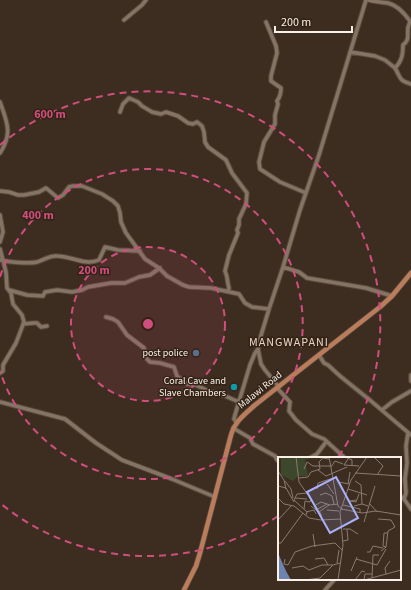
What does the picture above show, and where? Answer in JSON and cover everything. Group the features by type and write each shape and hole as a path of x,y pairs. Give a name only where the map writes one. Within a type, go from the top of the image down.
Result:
{"main road":[{"name":"Malawi Road","path":"184,590 197,561 231,435 237,422 255,405 392,296 411,273"}],"street":[{"path":"124,20 146,0"},
{"path":"344,457 324,439 312,434 296,420 289,411 290,402 265,370 258,349 269,309 319,155 366,0"},
{"path":"369,0 394,5 410,21 407,42 403,45 403,53 400,64 395,68"},
{"path":"266,22 276,46 277,53 271,81 281,88 281,90 277,101 278,104 275,115 275,124 264,142 259,162 260,169 280,182 306,193"},
{"path":"350,52 375,56 385,60 395,68 399,78 402,81 411,84"},
{"path":"120,112 123,104 129,98 138,102 152,112 161,114 166,112 178,116 191,124 197,122 199,123 203,128 205,142 208,147 226,160 232,173 247,192 246,204 237,230 238,233 225,267 225,272 228,277 228,291"},
{"path":"0,102 8,125 6,141 0,153"},
{"path":"0,191 24,195 39,192 46,188 58,198 64,195 69,187 72,186 82,186 97,191 118,206 121,222 126,233 140,251 144,259 160,268 167,276 183,285 194,288 211,288 240,294 245,303 252,307 269,309"},
{"path":"0,215 3,232 0,242"},
{"path":"1,261 31,263 56,255 80,261 93,262 99,260 105,248 140,251"},
{"path":"0,249 1,261 6,272 7,288 11,293 13,304 22,315 24,322 16,343 4,365 3,371 0,373"},
{"path":"9,290 27,295 43,296 45,292 57,290 72,292 88,287 111,283 125,283 139,277 150,275 160,268"},
{"path":"283,268 300,272 307,278 366,288 392,296"},
{"path":"106,317 118,322 127,335 144,348 146,358 150,362 174,367 177,376 187,384 196,385 208,391 240,402"},
{"path":"23,324 34,323 41,327 47,326"},
{"path":"237,422 234,419 250,365 258,349"},
{"path":"319,355 324,363 410,434 406,446 406,493 404,499"},
{"path":"411,375 411,380"},
{"path":"382,410 392,402 410,392 411,386"},
{"path":"0,402 65,419 96,443 122,460 215,497"},
{"path":"234,428 250,438 253,444 275,456 278,460"},
{"path":"312,457 317,454 326,442"},
{"path":"401,497 411,509"},
{"path":"325,590 334,580"}],"place":[{"name":"post police","path":"196,353"},
{"name":"Coral Cave and Slave Chambers","path":"234,387"}],"district":[{"name":"MANGWAPANI","path":"289,342"}]}
